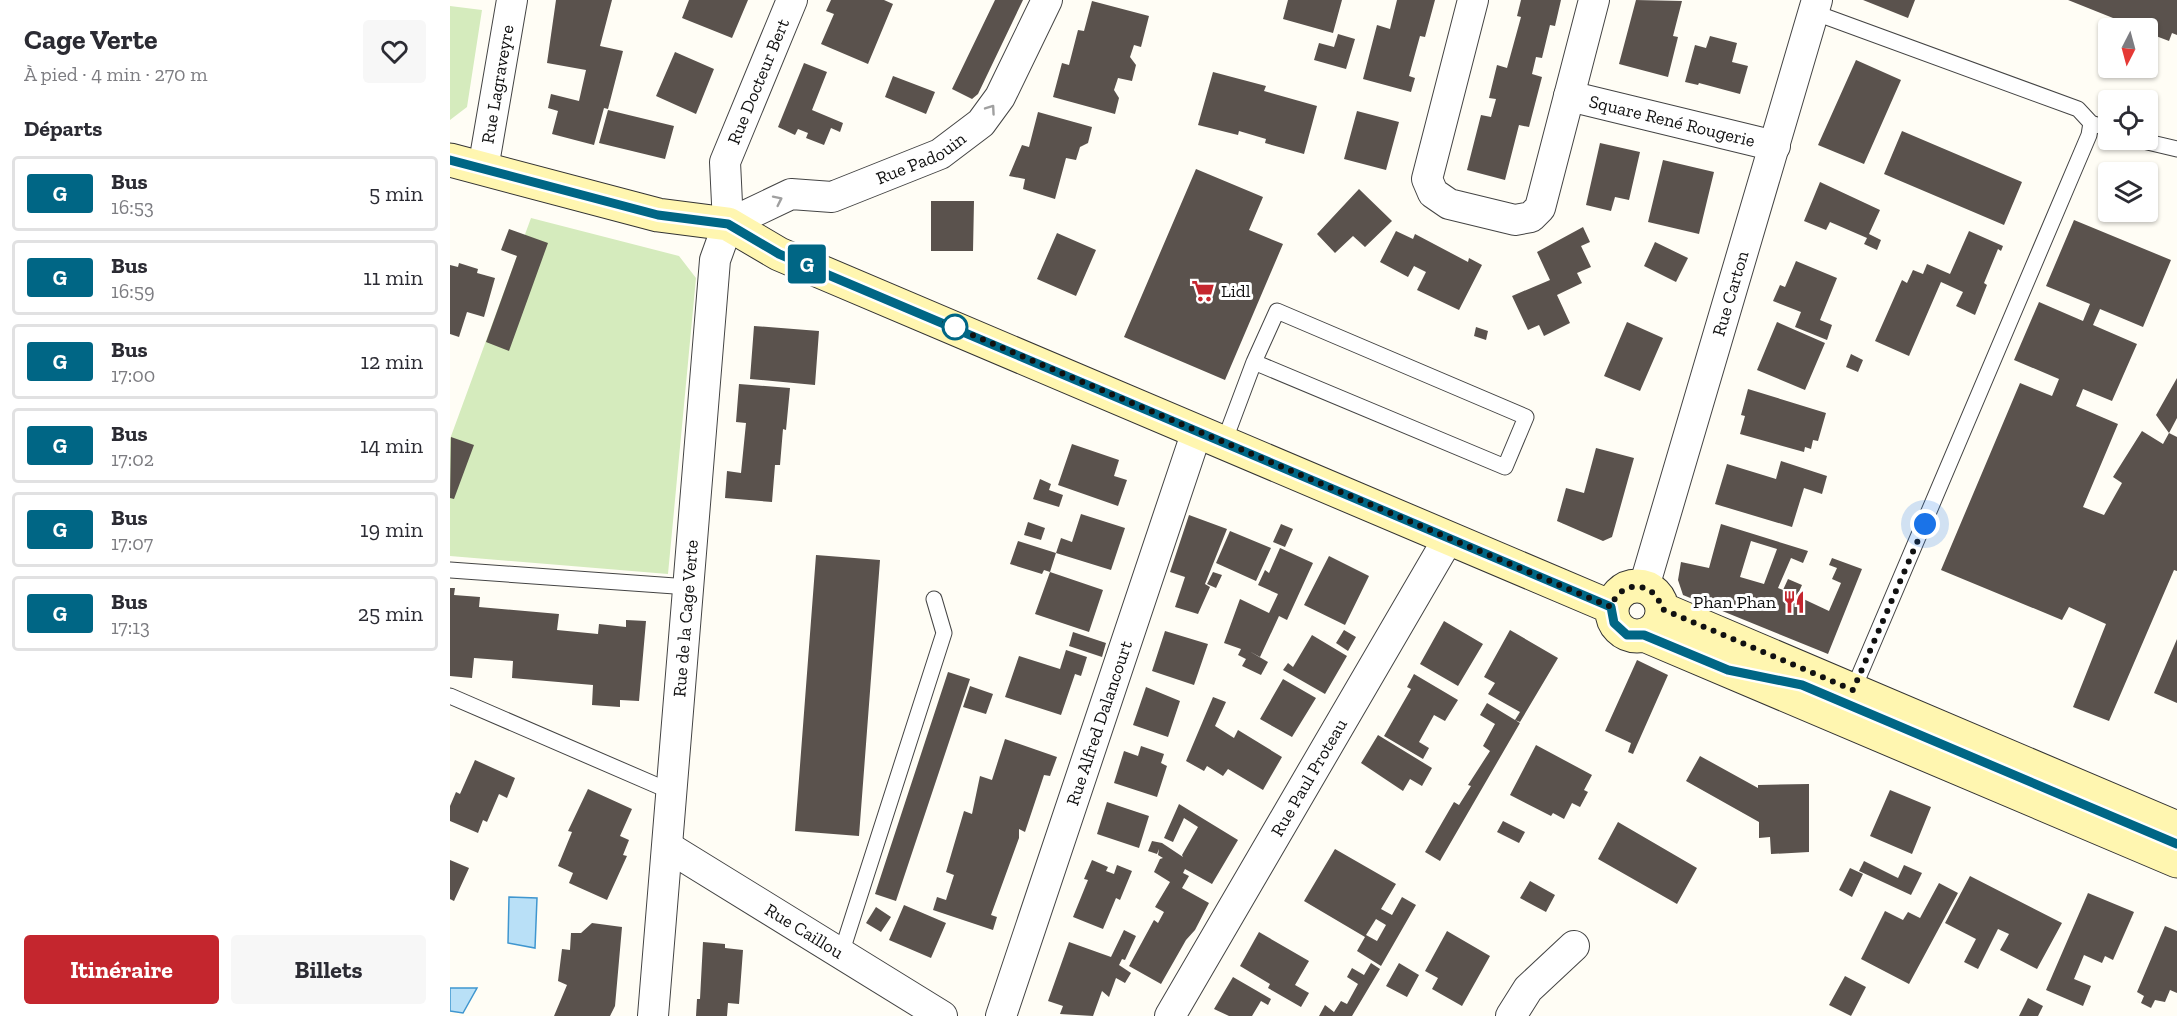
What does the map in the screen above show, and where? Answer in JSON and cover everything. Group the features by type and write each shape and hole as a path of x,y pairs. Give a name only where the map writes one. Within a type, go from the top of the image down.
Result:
{"main road":[{"path":"450,160 658,215 728,224 779,254 1611,607"},
{"path":"1650,610 1627,635 1614,623 1611,607 1620,592 1636,585 1650,610 1728,670 2177,861"},
{"path":"1650,610 1853,690 2177,828"}],"street":[{"name":"Rue Lagraveyre","path":"483,169 512,0"},
{"name":"Rue Docteur Bert","path":"728,224 725,162 792,0"},
{"name":"Rue Padouin","path":"728,224 791,194 832,197 940,154 981,123 1000,97 1047,0"},
{"name":"Square René Rougerie","path":"1473,0 1427,179 1433,193 1449,204 1515,220 1531,217 1540,208 1594,0"},
{"name":"Rue Carton","path":"1650,610 1815,6"},
{"name":"Square René Rougerie","path":"1569,96 1775,146"},
{"name":"Rue de la Cage Verte","path":"652,1016 668,847 715,260 728,224"},
{"name":"Rue Alfred Dalancourt","path":"1001,1016 1211,437"},
{"name":"Rue Paul Proteau","path":"1170,1016 1448,539"},
{"name":"Rue Caillou","path":"668,847 942,1016"},
{"path":"1511,1016 1527,989 1574,946"}],"lane":[{"path":"1815,6 2078,110 2091,123 2098,125"},
{"path":"1853,690 2079,157 2091,123"},
{"path":"2158,144 2177,149"},
{"path":"1211,437 1254,362 1277,310 1526,417 1505,467 1254,362"},
{"path":"450,570 689,587"},
{"path":"842,954 944,633 934,599"},
{"path":"1728,670 1802,685 2177,844"},
{"path":"450,696 672,792"}],"green space":[{"path":"450,6 482,10 467,107 450,120"},
{"path":"531,218 679,256 696,278 668,574 450,556 450,439"}],"water":[{"path":"509,897 537,898 535,948 508,943"},
{"path":"450,988 477,988 463,1013 450,1011"}],"building":[{"path":"556,0 612,0 600,46 623,51 608,109 604,108 594,145 552,134 558,111 548,108 551,94 579,101 586,70 547,63"},
{"path":"689,0 748,0 732,38 682,18"},
{"path":"831,0 884,0 893,4 868,64 821,44 834,14 826,11"},
{"path":"995,0 1023,0 978,94 972,99 952,89"},
{"path":"1288,0 1342,0 1333,33 1283,19"},
{"path":"1397,0 1435,0 1425,37 1420,36 1409,76 1415,78 1411,92 1363,79 1377,25 1390,29"},
{"path":"1521,0 1561,0 1555,26 1550,25 1542,58 1536,57 1532,74 1542,77 1529,127 1519,125 1505,180 1467,170 1481,115 1491,117 1496,99 1489,98 1497,65 1507,68 1521,17 1517,16"},
{"path":"1636,0 1682,1 1673,36 1678,37 1668,77 1619,64"},
{"path":"1863,0 1915,0 1908,18"},
{"path":"2068,0 2177,0 2177,35 2172,33 2169,41 2158,37 2158,18 2113,18"},
{"path":"1092,1 1149,16 1141,47 1134,45 1130,57 1136,65 1132,81 1118,78 1114,90 1119,98 1115,114 1053,97 1062,63 1069,65 1078,30 1084,31"},
{"path":"1338,34 1355,39 1346,69 1314,60 1319,43 1334,47"},
{"path":"1710,36 1737,43 1732,62 1748,66 1740,94 1699,83 1698,85 1685,82 1695,45 1706,48"},
{"path":"675,52 714,69 696,114 656,96"},
{"path":"1856,60 1901,80 1864,164 1818,145"},
{"path":"804,63 827,72 812,110 843,123 840,132 831,128 824,145 806,138 808,133 798,129 795,135 778,127"},
{"path":"1213,72 1266,86 1264,91 1317,106 1304,154 1265,143 1266,139 1239,131 1238,135 1198,125"},
{"path":"893,76 935,92 926,114 885,97"},
{"path":"608,110 674,126 665,159 599,143"},
{"path":"1357,111 1399,122 1386,170 1344,159"},
{"path":"1038,112 1092,127 1088,143 1080,147 1076,160 1066,158 1055,199 1023,189 1025,179 1009,176 1022,145 1029,147"},
{"path":"1902,131 2022,182 2004,225 1884,174"},
{"path":"1600,143 1640,152 1629,200 1615,197 1611,211 1586,205"},
{"path":"1663,160 1714,172 1699,234 1648,222"},
{"name":"Lidl","path":"1196,169 1263,197 1249,230 1283,244 1225,380 1124,337"},
{"path":"1820,182 1880,210 1869,234 1881,240 1877,250 1864,244 1867,238 1830,222 1826,230 1804,221"},
{"path":"1359,189 1392,221 1365,247 1353,236 1335,253 1317,234"},
{"path":"931,201 974,201 973,251 931,251"},
{"path":"2074,220 2171,260 2143,327 2100,309 2093,325 2137,344 2112,401 2083,389 2076,406 2118,424 2083,507 2104,515 2122,483 2113,477 2142,431 2163,444 2169,433 2177,437 2177,571 2174,570 2109,721 2073,707 2106,624 2069,607 2062,620 1941,570 2020,383 2052,396 2059,379 2014,360 2039,302 2083,321 2090,304 2046,286"},
{"path":"1583,227 1590,242 1581,246 1591,267 1577,273 1582,283 1557,295 1570,323 1544,336 1539,325 1528,330 1512,296 1550,280 1537,252"},
{"path":"509,229 548,243 509,351 486,342 517,256 501,250"},
{"path":"1396,231 1413,239 1415,234 1468,262 1469,258 1482,265 1459,310 1417,290 1426,272 1414,266 1408,277 1380,262"},
{"path":"1969,231 2003,246 2001,251 1998,249 1984,283 1987,285 1975,315 1956,306 1963,292 1941,282 1909,356 1875,341 1902,280 1907,283 1913,270 1923,274 1927,264 1950,274"},
{"path":"1057,233 1096,250 1076,296 1037,279"},
{"path":"1655,242 1688,258 1676,282 1644,266"},
{"path":"1796,261 1837,278 1820,320 1832,325 1827,340 1795,327 1801,312 1773,301 1780,285 1785,287"},
{"path":"459,263 478,269 477,273 495,278 484,317 467,312 459,337 450,334 450,265 458,267"},
{"path":"1627,322 1663,338 1640,391 1604,376"},
{"path":"1777,322 1825,343 1805,390 1757,370"},
{"path":"754,326 819,331 815,385 750,379"},
{"path":"1476,327 1488,331 1486,340 1474,336"},
{"path":"1851,354 1863,360 1858,372 1846,367"},
{"path":"2177,378 2177,418 2169,433 2156,415"},
{"path":"739,384 790,388 780,465 775,465 772,502 725,498 727,471 741,473 746,423 736,422"},
{"path":"1748,389 1826,413 1818,441 1813,440 1811,449 1805,447 1804,452 1740,434 1745,416 1741,415"},
{"path":"451,437 474,445 454,499 450,498"},
{"path":"1072,444 1119,460 1114,476 1127,480 1118,506 1058,485"},
{"path":"1596,448 1634,458 1612,537 1603,541 1557,521 1566,488 1584,493"},
{"path":"1781,461 1827,476 1822,494 1804,488 1792,527 1715,504 1727,464 1776,479"},
{"path":"1040,479 1051,484 1049,490 1063,495 1059,507 1033,499"},
{"path":"1081,514 1125,528 1111,570 1056,553 1061,538 1072,542"},
{"path":"1189,515 1227,529 1205,584 1210,587 1198,614 1175,607 1185,577 1170,572"},
{"path":"1028,522 1045,528 1041,540 1024,535"},
{"path":"1281,524 1293,529 1285,547 1273,542"},
{"path":"1721,524 1808,551 1803,563 1791,558 1778,588 1783,590 1788,579 1802,585 1797,596 1829,611 1841,583 1832,579 1837,568 1829,565 1832,558 1862,569 1828,654 1683,595 1678,580 1681,562 1709,568","holes":["1751,541 1777,549 1764,584 1740,577"]},
{"path":"1230,531 1271,548 1256,581 1216,563"},
{"path":"1018,541 1056,553 1050,572 1044,570 1042,574 1010,564"},
{"path":"1280,548 1313,563 1287,620 1279,616 1260,657 1249,651 1268,662 1261,675 1242,666 1246,659 1238,655 1241,649 1224,643 1240,599 1269,613 1278,594 1258,585 1265,570 1269,573"},
{"path":"816,555 880,560 859,836 795,831"},
{"path":"1329,556 1369,576 1345,625 1304,605"},
{"path":"1050,572 1103,590 1089,632 1035,614"},
{"path":"1213,572 1222,575 1216,588 1207,584"},
{"path":"450,588 455,588 454,595 480,597 479,607 559,614 557,630 598,634 599,624 626,627 626,620 646,621 639,701 620,700 620,707 592,705 593,685 512,678 513,661 474,658 472,678 450,676"},
{"path":"1444,621 1483,644 1458,686 1420,664"},
{"path":"1344,630 1356,637 1348,651 1336,643"},
{"path":"1510,630 1558,658 1520,722 1515,720 1520,712 1488,694 1495,683 1484,677"},
{"path":"1165,631 1208,644 1194,685 1152,671"},
{"path":"1073,632 1106,643 1102,657 1069,646"},
{"path":"1312,635 1347,656 1325,694 1283,670 1288,663 1293,667"},
{"path":"2177,639 2177,703 2154,693"},
{"path":"1066,650 1087,657 1081,676 1075,674 1061,715 1005,697 1019,656 1060,669"},
{"path":"1637,660 1668,675 1633,754 1628,752 1631,743 1605,731"},
{"path":"948,672 970,679 896,901 875,894"},
{"path":"1414,674 1458,700 1445,721 1434,715 1419,742 1429,748 1423,759 1384,736 1411,689 1407,687"},
{"path":"1283,679 1316,698 1292,737 1260,719"},
{"path":"970,686 993,694 986,714 963,707"},
{"path":"1146,687 1180,701 1168,737 1133,725"},
{"path":"1213,697 1226,702 1215,726 1234,738 1238,730 1282,757 1263,790 1228,769 1223,776 1207,766 1204,771 1186,761"},
{"path":"1487,703 1520,723 1440,861 1425,852 1454,802 1459,805 1471,786 1468,785 1490,751 1483,746 1495,724 1480,715"},
{"path":"1378,735 1432,768 1422,786 1410,779 1403,791 1361,763"},
{"path":"1005,739 1057,757 1050,776 1044,775 1025,832 1019,829 1019,838 991,915 997,917 993,930 933,910 937,897 946,900 954,875 946,872 964,811 972,814 980,776 992,780"},
{"path":"1536,745 1592,775 1584,790 1588,792 1580,807 1572,803 1564,819 1553,813 1551,816 1510,795"},
{"path":"1141,746 1164,754 1161,763 1167,766 1157,797 1114,783 1124,751 1138,756"},
{"path":"1700,756 1758,788 1758,785 1809,784 1809,852 1771,854 1770,837 1759,838 1759,822 1686,781"},
{"path":"475,760 515,778 507,798 499,794 487,822 483,820 478,833 450,821 450,806 456,792 460,794"},
{"path":"588,789 632,809 620,836 629,840 623,855 627,856 607,900 569,883 573,873 558,866 572,832 568,831"},
{"path":"1890,790 1931,807 1912,854 1870,836"},
{"path":"1107,802 1149,816 1139,848 1097,834"},
{"path":"1179,804 1238,840 1212,884 1185,869 1183,873 1189,876 1182,888 1209,903 1161,984 1129,966 1154,920 1158,923 1164,912 1155,907 1170,882 1154,872 1160,859 1163,858 1158,855 1159,849 1157,854 1148,851 1152,841 1162,843 1183,857 1198,827 1184,818 1173,842 1164,838"},
{"path":"1503,821 1525,832 1519,843 1497,832"},
{"path":"1618,822 1697,868 1677,904 1598,859"},
{"path":"1335,849 1396,884 1381,909 1392,915 1402,897 1416,905 1381,966 1357,951 1365,937 1304,901","holes":["1376,919 1386,925 1377,941 1366,935"]},
{"path":"450,860 469,868 454,901 450,899"},
{"path":"1092,860 1108,867 1106,871 1114,874 1117,865 1132,871 1120,900 1116,898 1103,929 1073,917 1088,880 1084,879"},
{"path":"1864,861 1898,878 1904,865 1922,873 1911,895 1859,871"},
{"path":"1850,868 1863,874 1852,897 1839,890"},
{"path":"1970,876 2062,923 2037,969 2000,950 2009,934 1998,929 1978,969 1964,962 1976,939 1945,923"},
{"path":"1530,881 1555,895 1546,912 1520,898"},
{"path":"1939,883 1958,893 1909,984 1861,959 1885,911 1903,920 1908,912 1920,918"},
{"path":"2088,893 2134,912 2113,960 2105,956 2102,963 2084,955 2074,979 2091,986 2083,1006 2046,990"},
{"path":"904,905 946,923 931,958 889,940"},
{"path":"876,907 891,917 881,932 866,923"},
{"path":"592,923 622,927 615,1006 610,1016 554,1016 567,985 558,981 562,949 570,950 571,933 581,933"},
{"path":"2165,926 2177,931 2177,993 2170,990 2165,1002 2155,1000 2151,1008 2141,1003 2144,996 2137,992"},
{"path":"1124,930 1136,936 1125,960 1122,959 1119,965 1131,973 1125,983 1116,978 1109,997 1102,991 1093,1016 1060,1014 1063,1006 1048,1001 1069,942 1111,957"},
{"path":"1447,931 1490,956 1462,1006 1432,989 1438,978 1425,971"},
{"path":"1259,932 1309,961 1295,985 1309,993 1301,1007 1268,988 1270,984 1240,966"},
{"path":"703,942 725,944 725,948 743,950 739,1004 728,1003 727,1016 696,1016 697,999 700,999"},
{"path":"1371,963 1380,969 1352,1016 1319,1016 1325,1005 1334,1012 1341,1001 1347,1004 1358,984 1347,977 1352,968 1364,975"},
{"path":"1399,963 1419,975 1407,997 1386,986"},
{"path":"1845,976 1866,987 1851,1016 1829,1005"},
{"path":"1233,977 1271,999 1268,1005 1261,1001 1252,1016 1229,1016 1214,1009"},
{"path":"2028,998 2043,1006 2038,1016 2019,1016"}],"bus line":[{"name":"G","path":"450,160 658,215 728,224 779,254 1611,607 1614,623 1627,635 1644,635 1728,670 1802,685 2177,844"}],"place":[{"name":"Lidl","path":"1203,291"},
{"name":"Phan Phan","path":"1794,602"}],"route":[{"path":"955,327 944,323 1611,607 1614,599 1627,587 1636,585 1644,587 1657,595 1662,609 1853,690 1925,524"}]}
